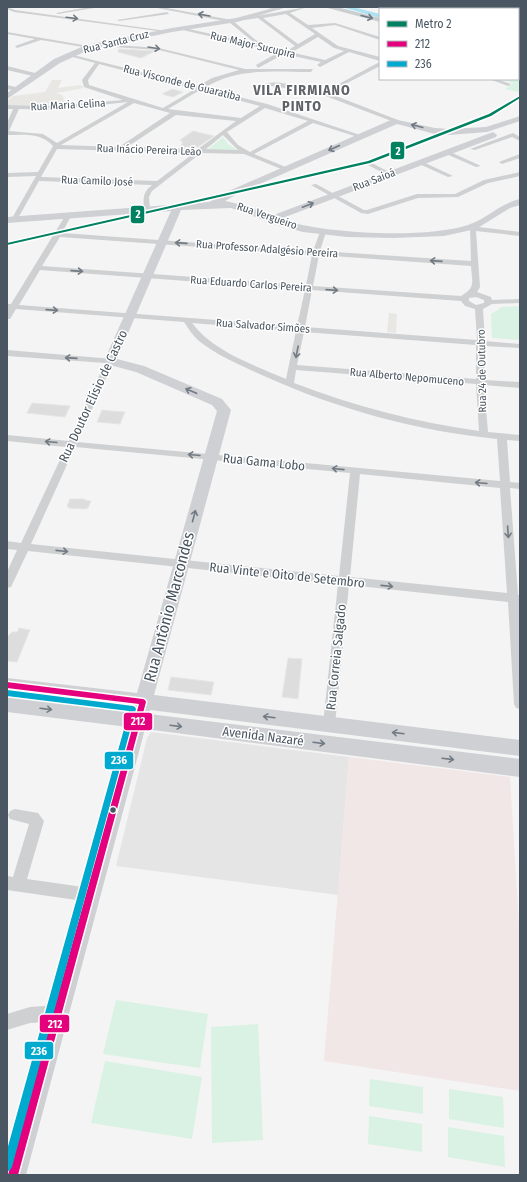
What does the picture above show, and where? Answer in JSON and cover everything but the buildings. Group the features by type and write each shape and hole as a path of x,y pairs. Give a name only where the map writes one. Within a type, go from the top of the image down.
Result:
{"main road":[{"path":"328,7 379,20"},
{"path":"360,7 379,12"}],"street":[{"path":"7,7 14,11 165,31"},
{"path":"43,15 98,7"},
{"path":"154,7 233,20 263,47"},
{"path":"265,7 283,9 306,27 336,47 379,59"},
{"name":"Rua Santa Cruz","path":"233,20 283,9 305,7"},
{"path":"106,22 198,8"},
{"name":"Rua Santa Cruz","path":"7,97 37,75 71,55 89,48 180,28 258,17 283,9"},
{"path":"258,17 298,46"},
{"path":"306,27 335,24 379,39"},
{"name":"Rua Major Sucupira","path":"180,28 326,62"},
{"path":"7,33 89,48"},
{"path":"258,66 298,46 317,34"},
{"path":"24,49 15,47 40,38"},
{"path":"101,45 155,48 248,70"},
{"path":"298,77 348,51"},
{"name":"Rua Visconde de Guaratiba","path":"71,55 265,105 360,136"},
{"path":"98,62 84,83 92,89 175,113 241,120"},
{"path":"323,93 379,65"},
{"path":"7,68 37,75"},
{"path":"163,110 224,75 248,70 311,70"},
{"path":"284,84 291,80"},
{"path":"498,80 508,84"},
{"path":"266,85 284,84 323,93 350,101 396,121 439,131 487,129 520,118"},
{"path":"7,87 18,89"},
{"path":"116,97 112,103 120,109"},
{"path":"10,221 56,147 120,109 130,101"},
{"name":"Rua Maria Celina","path":"7,107 53,108 130,101"},
{"path":"343,105 350,101"},
{"path":"147,209 146,194 158,183 224,132 265,105"},
{"path":"17,107 7,132 39,134 52,140 56,147"},
{"path":"120,149 175,113"},
{"path":"246,153 313,121"},
{"path":"226,200 286,169 396,121"},
{"name":"Rua Saioá","path":"272,219 482,138 497,133 511,131 520,123"},
{"path":"487,129 489,132 497,133"},
{"path":"466,131 480,134 482,138"},
{"path":"511,131 520,139"},
{"path":"473,149 511,131 520,132"},
{"path":"224,132 230,142 246,153 286,169"},
{"name":"Rua Inácio Pereira Leão","path":"56,147 246,153"},
{"path":"446,152 478,166"},
{"path":"518,158 504,159 520,152"},
{"path":"419,162 450,176"},
{"path":"368,163 389,174"},
{"path":"314,185 363,212 368,212 417,196 456,196 486,181 520,174"},
{"name":"Rua Camilo José","path":"7,175 158,183"},
{"name":"Rua Vergueiro","path":"10,221 147,209 177,208 213,204 226,200 298,228 323,232 398,234 428,233 472,227 485,221 506,206 520,202"},
{"name":"Rua Doutor Elísio de Castro","path":"7,584 70,444 110,361 177,208"},
{"path":"7,315 10,306 38,268 68,216"},
{"path":"520,234 480,230 472,227 476,287 472,294 464,299 468,305 479,308 486,306 489,302 520,301"},
{"path":"289,385 302,329 316,253 323,232"},
{"name":"Rua Professor Adalgésio Pereira","path":"58,235 475,264"},
{"name":"Rua Eduardo Carlos Pereira","path":"38,268 464,299"},
{"path":"476,287 489,302"},
{"path":"472,294 482,295"},
{"name":"Rua Salvador Simões","path":"10,306 520,346"},
{"name":"Rua 24 de Outubro","path":"479,308 481,343 480,383 484,435"},
{"path":"186,320 201,338 248,365 289,385 334,401 415,423 484,435 520,438"},
{"path":"201,338 213,322"},
{"path":"7,353 110,361"},
{"name":"Rua Antônio Marcondes","path":"13,1174 224,410 217,402 140,369 110,361"},
{"name":"Rua Alberto Nepomuceno","path":"294,367 520,386"},
{"path":"502,437 504,485 515,565 520,704"},
{"name":"Rua Gama Lobo","path":"7,438 520,486"},
{"name":"Rua Correia Salgado","path":"329,724 355,471"},
{"name":"Rua Vinte e Oito de Setembro","path":"7,545 516,599"},
{"name":"Avenida Nazaré","path":"7,685 140,711 520,768"},
{"name":"Avenida Nazaré","path":"7,704 140,711 329,724 520,748"},
{"path":"15,815 33,818 37,821 13,884 90,895"},
{"path":"7,1022 30,1015 58,1013"}],"shaded area":[{"path":"52,80 62,80 58,88 81,85 84,88 56,93 62,95 67,106 7,105 7,101 13,96 45,92"},
{"path":"389,313 397,314 396,333 387,332"},
{"path":"151,732 349,757 338,895 116,866 147,738"},
{"path":"349,757 510,777 520,943 520,1091 324,1061"}],"green space":[{"path":"519,72 520,91 518,92 505,89 513,83 503,80 519,80"},
{"path":"223,137 228,144 237,150 208,149"},
{"path":"520,306 520,340 492,338 491,314 501,307"},
{"path":"116,1000 208,1014 200,1068 103,1054"},
{"path":"258,1024 263,1140 212,1143 211,1027"},
{"path":"105,1061 202,1077 192,1139 91,1123"},
{"path":"370,1079 423,1087 423,1114 369,1106"},
{"path":"449,1089 503,1097 504,1128 449,1119"},
{"path":"369,1116 422,1124 422,1152 368,1144"},
{"path":"448,1127 504,1136 505,1167 448,1157"}],"waterway":[{"path":"345,7 379,16"}],"metro line":[{"name":"2","path":"7,244 369,162 490,115 520,97"}],"transit line":[{"name":"212","path":"7,685 143,702 13,1175"},
{"name":"236","path":"7,693 133,709 7,1167"}],"district":[{"name":"VILA FIRMIANO PINTO","path":"302,98"}]}
